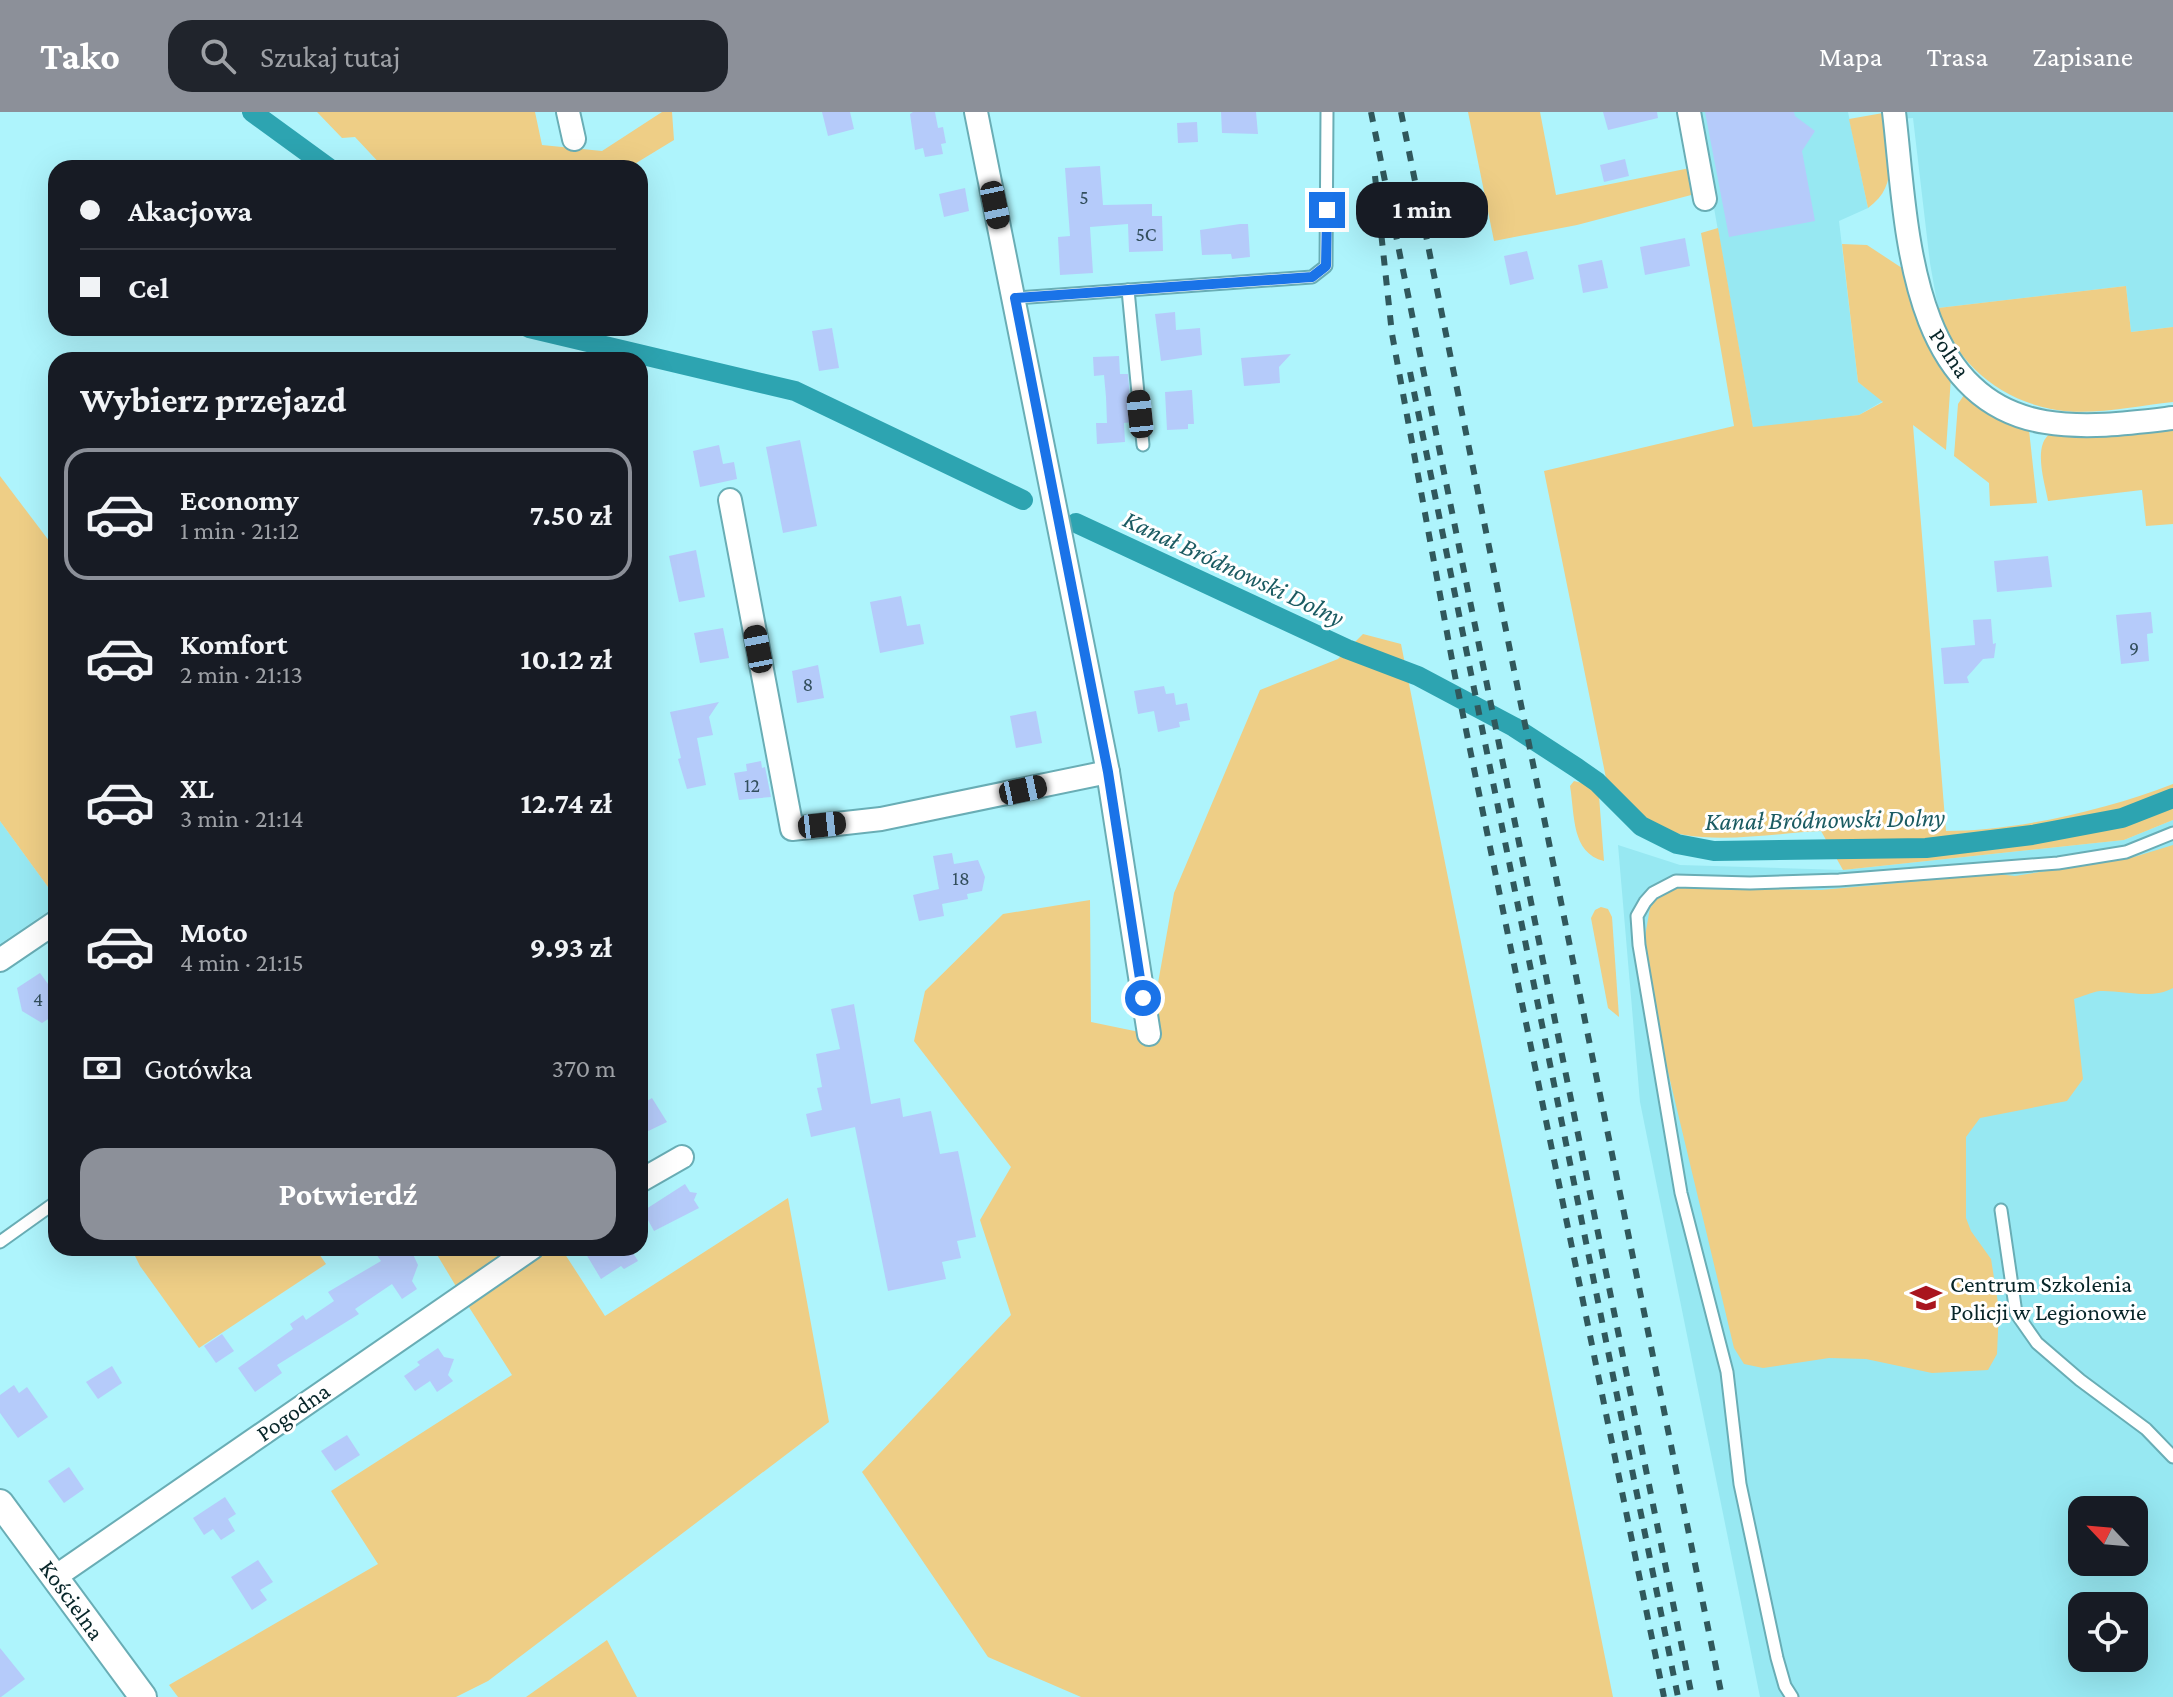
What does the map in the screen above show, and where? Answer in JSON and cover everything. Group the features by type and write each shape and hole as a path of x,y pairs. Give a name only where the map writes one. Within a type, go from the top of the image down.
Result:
{"street":[{"path":"568,112 574,139"},
{"path":"976,112 1108,772 1149,1034"},
{"path":"1689,112 1705,199"},
{"name":"Polna","path":"1894,112 1916,282 1941,347 1959,372 1979,392 2003,407 2044,422 2120,424 2173,418"},
{"path":"730,500 792,829 881,819 1108,772"},
{"path":"0,960 48,927"},
{"path":"648,1176 682,1157"},
{"name":"Pogodna","path":"55,1577 520,1256"},
{"name":"Kościelna","path":"0,1503 143,1697"}],"lane":[{"path":"1015,298 1312,277 1326,266 1327,112"},
{"path":"1128,290 1143,445"},
{"path":"1792,1697 1785,1686 1777,1658 1740,1484 1727,1372 1681,1193 1639,945 1637,916 1653,893 1676,881 1750,883 1839,880 2058,863 2126,852 2173,833"},
{"path":"0,1242 48,1208"},
{"path":"2001,1210 2016,1313 2037,1343 2080,1380 2146,1429 2173,1457"}],"shaded area":[{"path":"317,112 535,112 542,145 602,151 662,112 672,112 674,140 641,160 377,160 355,137 342,138"},
{"path":"1468,112 1540,112 1556,195 1690,168 1695,194 1577,225 1494,241"},
{"path":"1697,112 1848,112 1868,208 1839,221 1858,382 1883,401 1859,415 1753,428"},
{"path":"1899,112 2173,112 2173,327 2131,332 2126,286 1938,308 1913,118 1900,119"},
{"path":"1883,113 1889,177 1879,199 1868,208 1849,119"},
{"path":"1718,228 1753,427 1859,415 1883,402 1858,382 1842,244 1867,245 1905,270 1951,377 1946,450 1913,425 1946,831 2002,827 2061,817 2173,784 2173,820 2124,840 1843,870 1821,831 1713,838 1671,832 1641,816 1607,783 1544,471 1734,426 1701,233"},
{"path":"2126,286 2131,332 2173,327 2173,402 2081,412 2031,404 1980,374 1955,345 1938,308"},
{"path":"1964,395 2026,425 2037,503 1990,506 1989,483 1954,456 1958,404"},
{"path":"2173,429 2173,524 2146,526 2142,490 2048,501 2041,455 2045,439 2051,433 2106,436"},
{"path":"0,476 48,539 48,887 0,821"},
{"path":"1363,634 1401,644 1613,1697 1081,1697 988,1657 862,1472 1011,1315 980,1220 1011,1167 914,1041 925,991 1003,914 1090,900 1091,1022 1149,1034 1174,893 1260,690 1338,659"},
{"path":"1574,781 1590,785 1599,796 1604,861 1585,850 1576,831 1570,786"},
{"name":"Centrum Szkolenia Policji w Legionowie","path":"2173,820 2173,1697 1760,1697 1640,1102 1618,845 1680,865 1843,870 2124,840"},
{"path":"0,821 48,887 48,911 0,944"},
{"path":"2173,845 2173,988 2147,994 2100,991 2074,999 2083,1079 2067,1101 1980,1118 1966,1137 1966,1218 1971,1231 1991,1259 1999,1309 1997,1354 1988,1370 1932,1373 1866,1359 1829,1358 1763,1368 1744,1364 1734,1348 1664,1055 1644,942 1650,908 1660,894 1670,887 1821,890 1997,874 2015,876 2134,857"},
{"path":"1601,907 1608,909 1612,917 1619,1017 1608,1008 1591,918 1595,910"},
{"path":"788,1198 829,1422 488,1681 456,1697 178,1697 169,1685 378,1564 331,1491 512,1375 467,1304 537,1256 566,1256 605,1316"},
{"path":"135,1256 320,1256 326,1264 199,1348"},
{"path":"438,1256 505,1256 457,1288"},
{"path":"607,1640 637,1697 526,1697"}],"building":[{"path":"822,112 850,112 854,129 828,136"},
{"path":"935,112 938,128 943,127 946,143 941,144 943,154 925,157 923,148 915,150 910,114"},
{"path":"1221,112 1256,112 1258,134 1222,133"},
{"path":"1603,112 1657,112 1658,118 1608,130"},
{"path":"1705,112 1794,112 1815,131 1802,151 1815,221 1729,237"},
{"path":"1197,122 1198,142 1178,143 1177,123"},
{"path":"1625,159 1629,176 1604,182 1600,165"},
{"path":"1100,166 1103,205 1152,204 1152,216 1162,216 1163,251 1129,252 1128,224 1090,227 1093,273 1060,275 1058,237 1070,236 1065,168"},
{"path":"965,188 969,211 944,217 939,194"},
{"path":"1248,224 1250,257 1232,259 1231,254 1202,255 1200,230"},
{"path":"1685,238 1690,266 1645,275 1640,247"},
{"path":"1527,251 1534,279 1510,285 1504,256"},
{"path":"1602,260 1608,288 1583,293 1578,265"},
{"path":"1175,312 1176,330 1200,328 1202,355 1161,361 1155,314"},
{"path":"832,328 839,368 819,371 812,331"},
{"path":"1291,354 1279,367 1280,383 1244,386 1241,358"},
{"path":"1119,356 1120,374 1128,374 1132,422 1124,423 1125,442 1097,444 1096,423 1107,423 1106,397 1104,375 1094,376 1093,357"},
{"path":"1192,390 1194,424 1188,424 1188,429 1167,430 1165,392"},
{"path":"800,440 817,526 783,533 766,447"},
{"path":"719,445 723,464 734,462 737,479 700,487 693,451"},
{"path":"696,550 705,597 679,602 669,556"},
{"path":"2048,556 2052,587 1997,592 1994,561"},
{"path":"901,596 907,626 920,624 924,644 880,653 870,602"},
{"path":"2151,612 2153,633 2147,634 2149,661 2121,664 2116,615"},
{"path":"1991,619 1993,644 1996,643 1994,658 1983,659 1967,677 1969,683 1944,684 1941,648 1975,645 1973,620"},
{"path":"723,628 729,658 700,663 694,633"},
{"path":"818,665 824,698 797,703 792,671"},
{"path":"1164,686 1166,694 1174,693 1176,705 1187,703 1190,720 1179,722 1180,727 1158,732 1154,711 1138,714 1134,691"},
{"path":"719,702 709,717 713,735 697,738 706,785 687,789 670,712"},
{"path":"1036,711 1042,743 1016,748 1010,716"},
{"path":"761,761 771,797 739,800 734,773 747,771 746,764"},
{"path":"952,853 954,864 978,860 985,877 982,891 967,894 968,899 942,904 944,916 919,921 913,895 939,889 933,856"},
{"path":"40,973 48,984 48,1019 42,1023 22,1011 17,988"},
{"path":"854,1004 871,1104 900,1098 903,1117 931,1111 940,1154 958,1151 976,1237 957,1241 961,1258 942,1262 946,1279 888,1291 855,1127 811,1137 806,1114 822,1110 817,1088 822,1087 816,1054 840,1049 831,1009"},
{"path":"652,1098 667,1122 648,1131 648,1100"},
{"path":"685,1184 690,1192 697,1193 694,1200 699,1208 654,1231 648,1220 648,1208"},
{"path":"378,1256 414,1256 418,1265 412,1281 417,1289 402,1299 392,1284 355,1309 359,1314 277,1365 282,1373 255,1392 238,1368 293,1329 290,1324 303,1315 306,1320 334,1301 328,1292 381,1261"},
{"path":"587,1256 635,1256 638,1261 624,1269 621,1266 601,1279"},
{"path":"222,1334 234,1351 216,1363 204,1346"},
{"path":"438,1348 444,1357 454,1359 448,1375 453,1381 437,1392 430,1381 415,1391 404,1376 420,1365 417,1362"},
{"path":"112,1366 122,1383 98,1399 86,1382"},
{"path":"14,1385 19,1393 27,1387 48,1417 18,1438 0,1413 0,1395"},
{"path":"347,1435 360,1455 335,1471 321,1451"},
{"path":"69,1467 84,1489 64,1503 48,1481"},
{"path":"225,1497 236,1514 228,1519 235,1531 221,1540 213,1529 204,1535 193,1518"},
{"path":"258,1560 273,1582 260,1590 267,1600 252,1610 231,1577"},
{"path":"0,1648 25,1679 1,1697 0,1697"}],"waterway":[{"name":"Kanał Bródnowski Dolny","path":"252,112 318,160"},
{"name":"Kanał Bródnowski Dolny","path":"563,336 630,352"},
{"name":"Kanał Bródnowski Dolny","path":"648,356 795,391 1023,500"},
{"name":"Kanał Bródnowski Dolny","path":"1076,523 1347,649 1418,676 1514,727 1597,782 1641,826 1677,844 1714,851 1926,848 2032,835 2122,818 2173,798"}],"railway":[{"path":"1371,112 1692,1697"},
{"path":"1401,112 1722,1697"},
{"path":"1375,176 1392,334 1455,676 1664,1697"},
{"path":"1410,372 1678,1697"}],"place":[{"name":"Centrum Szkolenia Policji w Legionowie","path":"1926,1298"}],"route":[{"path":"1143,998 1108,772 1015,298 1312,277 1326,266 1327,210"}]}
